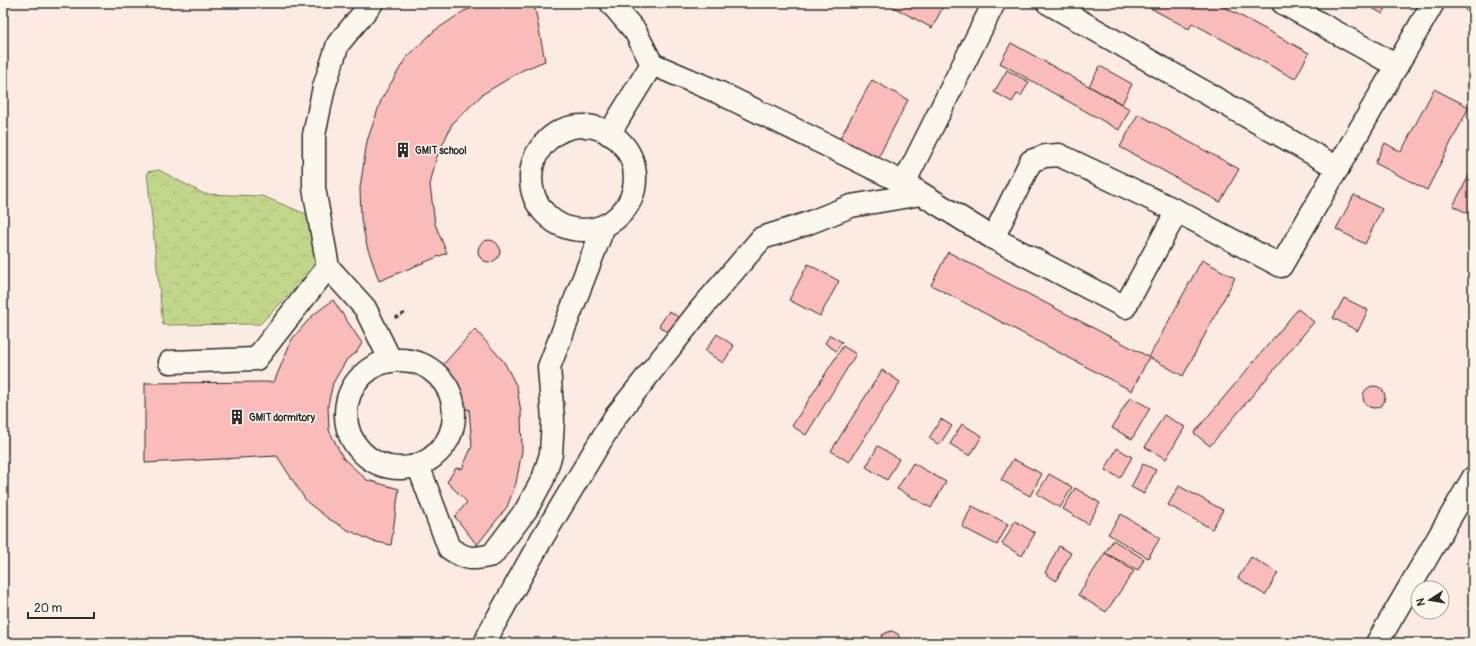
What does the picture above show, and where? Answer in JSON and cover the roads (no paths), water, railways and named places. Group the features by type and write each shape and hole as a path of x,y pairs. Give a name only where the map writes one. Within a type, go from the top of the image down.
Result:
{"street":[{"path":"372,3 338,44 324,87 314,135 314,188 328,267 365,308 391,361"},
{"path":"611,3 635,31 652,64 720,93 913,189 993,238 1125,307 1177,211"},
{"path":"913,189 994,3"},
{"path":"1048,3 1338,168"},
{"path":"1283,3 1306,9 1397,66"},
{"path":"993,238 1032,161 1045,156 1059,155 1177,211 1282,266 1433,3"},
{"path":"609,134 652,64"},
{"path":"574,127 592,127 609,134 622,144 631,157 635,173 634,190 628,205 618,217 604,226 588,230 572,229 536,214 531,178 535,160 544,145 557,133 574,127"},
{"path":"486,643 492,628 541,540 615,417 700,310 762,238 806,224 851,206 913,189"},
{"path":"418,465 449,548 457,553 474,559 492,555 526,510 543,479 551,454 553,420 549,367 604,226"},
{"path":"170,362 256,359 328,267"},
{"path":"409,360 426,366 440,377 450,392 454,409 453,427 445,444 433,457 418,465 400,468 383,465 367,456 355,443 348,427 346,409 351,392 361,377 374,366 391,361 409,360"},
{"path":"1377,643 1473,478"}],"place":[{"name":"GMIT school","path":"403,150"},
{"name":"GMIT dormitory","path":"237,417"}]}
